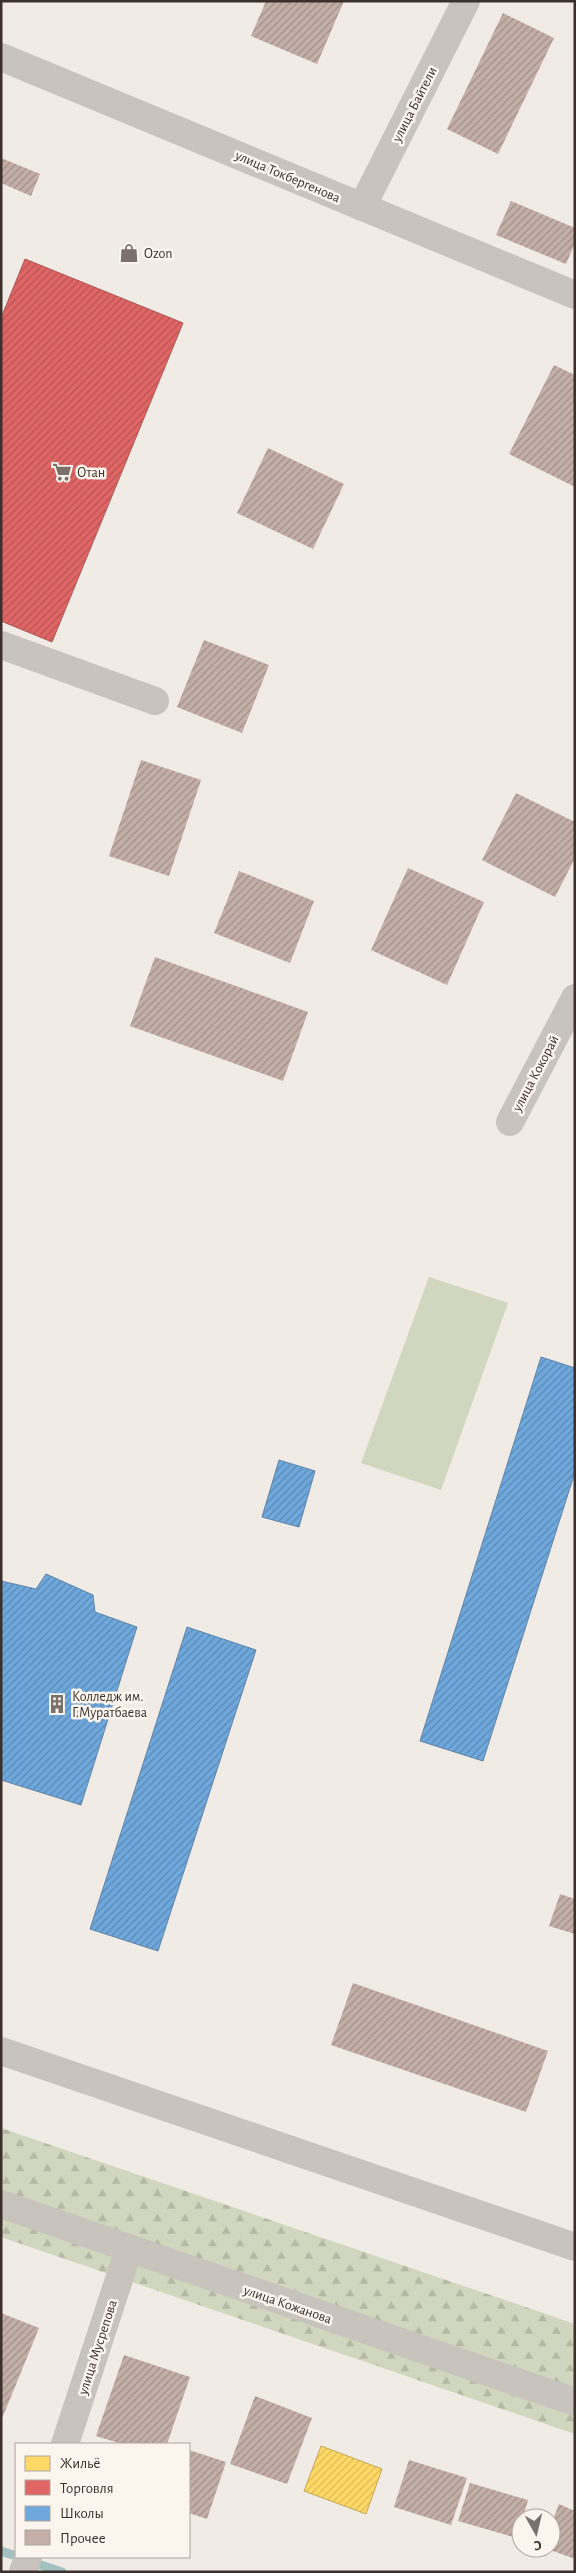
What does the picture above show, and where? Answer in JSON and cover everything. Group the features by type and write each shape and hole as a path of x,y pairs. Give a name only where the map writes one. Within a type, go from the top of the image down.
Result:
{"street":[{"name":"улица Байтели","path":"362,207 466,1"},
{"name":"улица Токбергенова","path":"1,57 575,295"},
{"path":"1,645 155,701"},
{"name":"улица Кокорай","path":"510,1122 575,998"},
{"path":"1,2051 575,2247"},
{"name":"улица Кожанова","path":"1,2204 575,2402"},
{"name":"улица Мусрепова","path":"65,2443 129,2249"},
{"path":"22,2572 28,2558"}],"green space":[{"path":"429,1277 508,1303 441,1490 361,1463"},
{"path":"1,2128 575,2324 575,2434 1,2237"}],"building: Жильё":[{"path":"321,2446 382,2469 366,2514 304,2491"}],"building: Торговля":[{"name":"Отан","path":"25,259 183,323 52,642 1,621 1,318"}],"building: Школы":[{"path":"541,1357 575,1368 575,1472 483,1761 420,1741"},
{"path":"279,1460 315,1471 299,1527 262,1517"},
{"name":"Колледж им. Г.Муратбаева","path":"46,1574 93,1595 95,1612 137,1627 81,1805 1,1780 1,1581 36,1589"},
{"path":"187,1627 256,1650 158,1951 90,1929"}],"building: Прочее":[{"path":"266,1 344,1 317,64 251,36"},
{"path":"503,13 554,38 498,154 447,129"},
{"path":"1,158 40,174 31,196 1,183"},
{"path":"511,201 575,228 575,243 566,264 496,235"},
{"path":"554,365 575,375 575,487 509,454"},
{"path":"268,448 344,484 313,549 237,513"},
{"path":"204,640 269,665 242,733 177,707"},
{"path":"141,760 201,780 169,876 109,856"},
{"path":"516,793 575,822 575,858 555,897 482,860"},
{"path":"408,868 484,902 447,985 371,950"},
{"path":"239,871 314,901 290,963 214,933"},
{"path":"155,957 308,1012 283,1081 130,1026"},
{"path":"560,1894 575,1899 575,1934 549,1926"},
{"path":"353,1983 548,2051 526,2112 331,2045"},
{"path":"1,2313 39,2328 1,2421"},
{"path":"124,2355 190,2377 167,2443 119,2443 96,2436"},
{"path":"255,2396 312,2418 287,2484 230,2464"},
{"path":"190,2450 226,2462 207,2519 190,2513"},
{"path":"409,2460 467,2478 451,2525 394,2507"},
{"path":"470,2483 528,2500 526,2508 511,2508 511,2536 458,2521"},
{"path":"559,2504 575,2511 575,2559 561,2554 561,2508 557,2508"}],"waterway":[{"path":"1,2551 15,2556"},
{"path":"29,2561 62,2572"}],"place":[{"name":"Ozon","path":"129,253"},
{"name":"Отан","path":"62,472"},
{"name":"Колледж им. Г.Муратбаева","path":"57,1704"}]}
